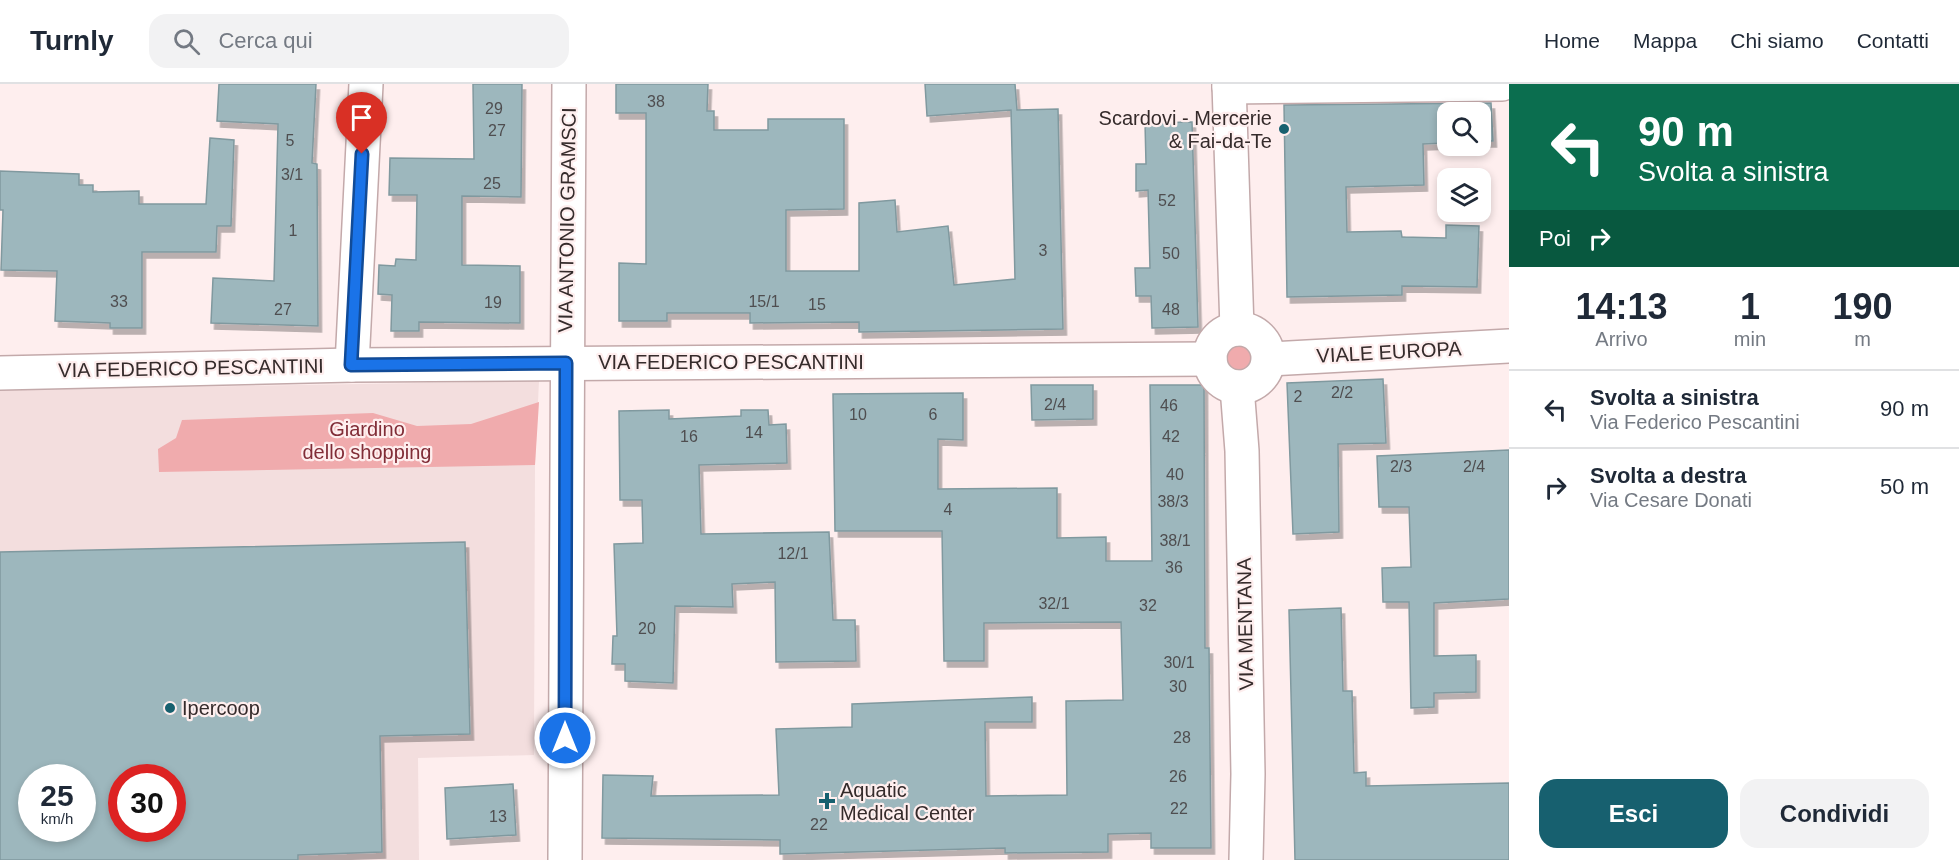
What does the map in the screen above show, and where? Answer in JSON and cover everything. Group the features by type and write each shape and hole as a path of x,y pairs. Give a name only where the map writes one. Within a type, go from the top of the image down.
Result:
{"street":[{"path":"351,365 366,84"},
{"name":"VIA ANTONIO GRAMSCI","path":"565,860 569,84"},
{"path":"1237,329 1229,86 1502,84"},
{"path":"1246,329 1260,337 1265,343 1269,359 1262,377 1255,383 1237,387 1229,386 1215,375 1210,359 1215,342 1228,331 1246,329"},
{"name":"VIALE EUROPA","path":"1269,359 1509,346"},
{"name":"VIA FEDERICO PESCANTINI","path":"0,373 351,365 1210,359"},
{"name":"VIA MENTANA","path":"1237,387 1242,451 1248,774 1246,860"}],"shaded area":[{"path":"539,381 535,465 534,755 418,758 419,860 0,860 0,390"}],"green space":[{"path":"1239,340 1252,345 1257,358 1252,371 1239,376 1226,371 1221,358 1226,345"},
{"name":"Giardino dello shopping","path":"539,402 535,465 159,472 158,449 176,438 182,420 373,413 417,426 471,424"}],"building":[{"path":"219,84 316,84 312,163 317,164 318,326 211,323 213,278 274,281 278,124 217,121"},
{"path":"473,84 522,84 521,197 462,196 462,265 520,266 520,323 419,322 419,331 391,331 392,295 378,294 379,265 395,266 396,259 416,260 417,195 389,195 390,158 474,159"},
{"path":"616,84 708,84 707,111 714,111 714,130 768,130 768,119 844,119 844,209 786,210 786,271 859,271 859,203 895,200 897,232 948,226 954,285 1015,279 1011,110 927,116 925,84 1015,84 1017,110 1058,109 1063,329 859,332 859,322 750,323 750,313 667,313 667,321 619,321 619,263 646,264 646,113 616,113"},
{"path":"1491,103 1493,141 1491,141"},
{"path":"1437,104 1437,143 1423,144 1424,185 1346,187 1347,232 1401,231 1402,237 1446,238 1446,225 1479,226 1477,287 1402,286 1402,295 1287,297 1284,105"},
{"path":"1192,122 1198,327 1152,328 1151,296 1136,296 1135,268 1150,268 1148,190 1136,191 1136,164 1146,164 1145,123"},
{"path":"210,138 234,140 231,226 217,226 216,252 142,252 142,328 110,328 110,323 55,321 57,271 1,270 3,210 0,210 0,171 79,174 79,185 93,185 93,192 139,191 139,204 206,204"},
{"path":"1383,379 1386,443 1338,444 1339,532 1293,534 1287,383"},
{"path":"1031,385 1093,385 1093,419 1032,420"},
{"path":"1150,385 1204,385 1205,648 1209,648 1211,848 1151,848 1151,833 1108,834 1108,852 1005,853 1005,848 780,854 780,840 602,838 603,775 653,776 651,796 779,795 776,729 852,727 852,704 1032,697 1032,722 985,722 986,796 1067,795 1066,701 1123,700 1121,622 984,623 984,661 944,661 942,531 835,531 833,394 963,393 963,440 938,439 938,489 1057,488 1057,538 1106,537 1106,561 1152,561"},
{"path":"669,410 669,419 741,416 741,410 768,410 769,425 786,424 787,463 699,465 701,534 829,532 833,620 855,620 856,661 776,662 775,582 732,584 733,607 675,606 673,683 625,681 625,664 612,664 613,636 617,636 614,544 643,543 642,500 620,500 619,411"},
{"path":"1509,450 1509,599 1434,603 1434,656 1476,655 1476,692 1434,693 1434,707 1411,708 1409,602 1383,602 1382,568 1411,567 1409,507 1379,507 1377,456"},
{"path":"465,542 470,734 380,736 382,852 298,855 298,860 0,860 0,552"},
{"path":"1341,608 1343,691 1352,691 1354,773 1366,772 1366,786 1509,783 1509,860 1295,860 1289,610"},
{"path":"513,784 516,835 447,839 445,788"}],"place":[{"name":"Scardovi - Mercerie & Fai-da-Te","path":"1284,129"},
{"name":"Ipercoop","path":"170,708"},
{"name":"Aquatic Medical Center","path":"827,801"}],"route":[{"path":"362,154 351,365 566,363 565,738"}]}
